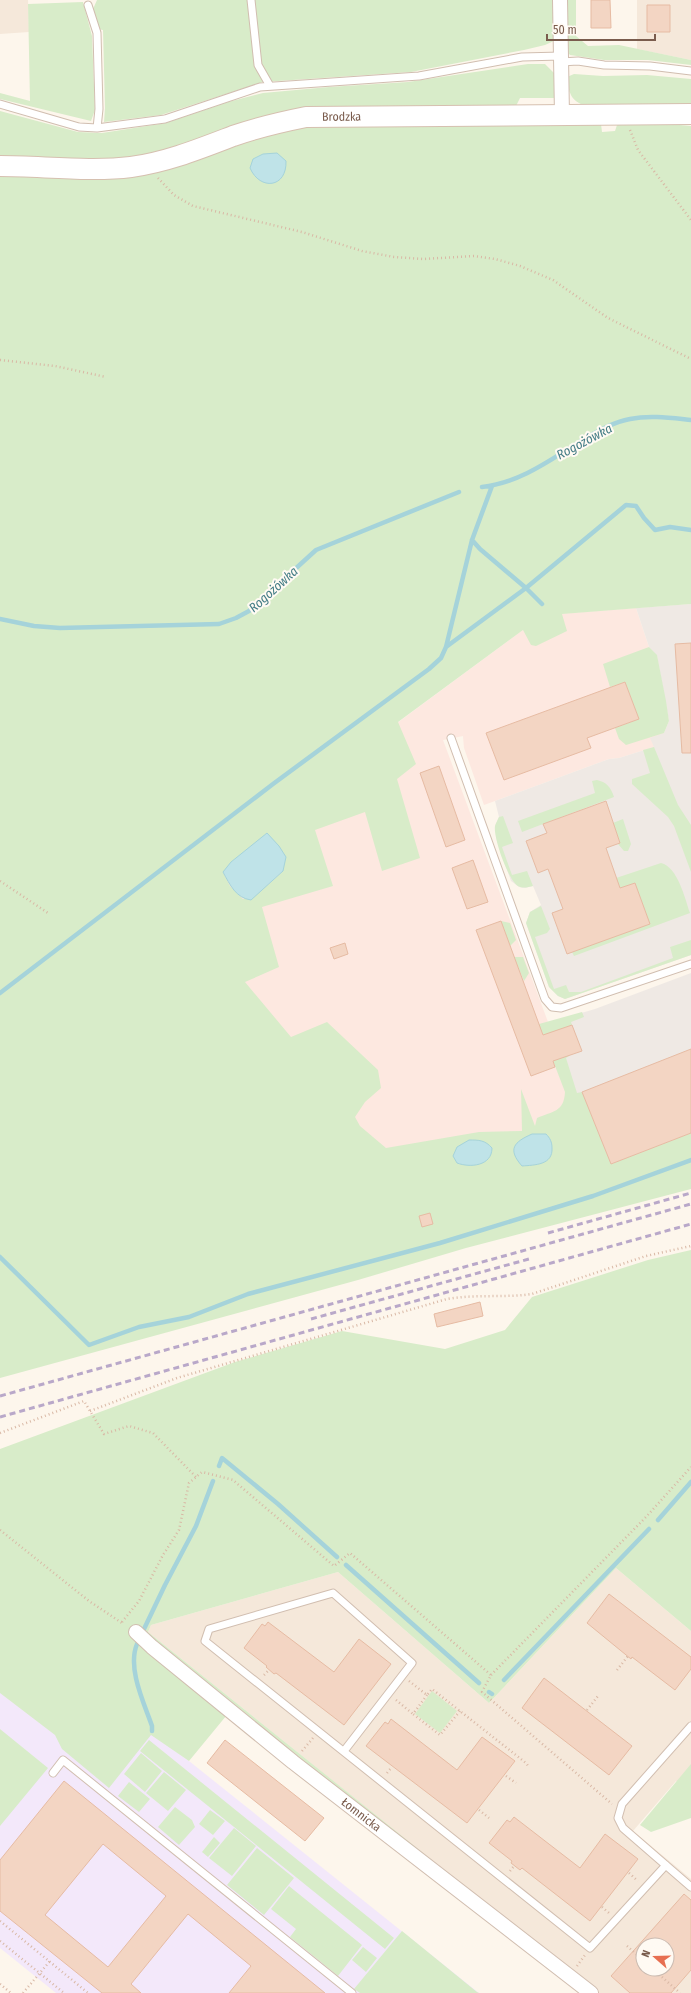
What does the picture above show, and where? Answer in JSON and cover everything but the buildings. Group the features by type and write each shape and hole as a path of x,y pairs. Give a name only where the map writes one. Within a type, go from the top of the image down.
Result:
{"street":[{"path":"560,0 562,115"},
{"name":"Brodzka","path":"0,166 103,168 131,167 177,157 233,136 277,123 306,117 691,114"},
{"name":"Łomnicka","path":"136,1632 152,1647 292,1762 591,1993"}],"lane":[{"path":"251,0 258,65 270,86"},
{"path":"88,6 97,33 98,128"},
{"path":"0,104 79,127 98,128 165,119 260,87 419,76 522,57 561,59 604,66 650,66 691,71"},
{"path":"451,738 545,999 552,1006 561,1008 691,964"},
{"path":"344,1751 412,1663 333,1593 209,1629 205,1641 590,1948 666,1865"},
{"path":"691,1726 622,1804 618,1814 619,1821 623,1828 691,1886"},
{"path":"53,1773 63,1760 352,1993"}],"path":[{"path":"629,128 638,150 691,220"},
{"path":"151,163 153,172 174,195 193,206 302,232 362,251 394,257 423,258 474,256 496,259 520,266 553,280 608,318 691,359"},
{"path":"0,360 55,366 106,377"},
{"path":"0,881 48,913"},
{"path":"90,1411 177,1378 448,1299 467,1296 516,1296 532,1294 646,1256 691,1246"},
{"path":"0,1432 84,1401 104,1434 129,1426 153,1433 196,1477"},
{"path":"491,1675 641,1522 691,1467"},
{"path":"0,1530 89,1601 136,1632"},
{"path":"617,1670 628,1656"},
{"path":"402,1676 427,1695"},
{"path":"413,1714 432,1689 526,1762 529,1767"},
{"path":"388,1694 440,1735 460,1711"},
{"path":"587,1710 598,1696"},
{"path":"292,1762 319,1731"},
{"path":"506,1776 516,1783"},
{"path":"479,1810 489,1818"},
{"path":"0,1921 88,1993"},
{"path":"0,1941 64,1993"},
{"path":"627,1946 635,1953"},
{"path":"569,1975 590,1948"},
{"path":"23,1993 50,1961"},
{"path":"662,1977 680,1993"},
{"path":"0,1984 11,1993"}],"shaded area":[{"path":"0,0 28,0 29,32 0,34"},
{"path":"637,0 691,0 691,60 637,49"},
{"path":"691,604 691,955 565,999 558,996 549,987 526,923 530,912 541,905 533,886 525,888 519,887 511,881 497,841 495,826 499,817 495,801 609,759 619,758 654,747 650,738 664,733 669,721 657,656 649,647 636,608"},
{"path":"636,608 649,647 657,655 664,733 654,747 619,758 609,759 484,805 464,748 463,736 443,740 586,1124 455,1222 228,1037 174,888 543,615"},
{"path":"691,973 691,1144 607,1176 547,1023 595,1009"},
{"path":"616,1568 691,1631 691,1793 676,1781 633,1831 691,1879 691,1993 597,1993 148,1632 151,1625 338,1572 489,1703"},
{"path":"0,1669 152,1734 189,1761 479,1993 56,1993 0,1948"}],"green space":[{"path":"97,0 556,0 556,40 545,45 524,50 411,72 263,82 161,115 104,122 103,30 98,29 93,9"},
{"path":"564,0 576,0 576,36 588,46 619,45 691,60 691,65 648,60 604,60 570,55 564,48"},
{"path":"83,2 92,36 95,110 91,121 0,99 0,93 30,101 28,4"},
{"path":"528,64 545,64 557,76 558,86 555,98 520,98 516,106 326,108 131,158 102,161 0,159 0,111 78,132 102,133 166,123 228,102 263,93 408,82"},
{"path":"574,74 603,76 647,75 691,79 691,107 590,107 579,103 570,93 567,77"},
{"path":"624,120 691,126 691,604 562,614 567,631 536,646 531,645 523,630 398,722 416,764 397,779 420,858 382,871 365,812 315,830 333,886 262,907 279,967 245,982 291,1037 327,1022 378,1070 381,1088 365,1102 355,1117 360,1126 386,1148 479,1132 522,1131 521,1089 535,1126 537,1118 553,1112 560,1107 564,1099 565,1092 539,1024 582,1012 584,1017 571,1022 572,1025 559,1030 569,1056 566,1058 577,1093 582,1092 611,1164 691,1133 691,1189 466,1248 358,1280 0,1378 0,174 46,178 95,176 208,155 263,136 303,126 601,124 602,132 615,131 617,125 624,125","holes":["283,871 269,884 243,899 230,886 223,872"]},
{"path":"649,647 657,655 669,721 664,733 626,745 619,739 615,728 639,719 625,682 610,687 603,664"},
{"path":"654,747 678,805 691,825 691,872 674,826 668,817 632,784 632,779 650,773 643,750"},
{"path":"597,780 608,786 614,797 522,832 518,821 595,793 592,781"},
{"path":"503,816 513,843 502,847 512,875 527,871 533,886 524,888 518,886 510,876 502,858 496,839 495,826 499,817"},
{"path":"623,819 631,844 628,851 624,851 618,844 620,842 613,823"},
{"path":"661,863 667,866 676,877 690,913 574,956 572,952 650,924 635,883 620,888 616,878"},
{"path":"541,906 550,929 547,933 535,937 554,989 566,985 569,992 581,992 673,958 670,947 691,940 691,955 565,999 558,996 549,987 526,923 530,912"},
{"path":"501,921 510,923 516,940 510,946"},
{"path":"514,957 523,957 529,973 524,981"},
{"path":"691,1250 691,1631 616,1568 489,1703 338,1572 151,1625 148,1632 524,1934 231,1710 189,1761 151,1735 109,1788 62,1749 55,1735 0,1693 0,1449 235,1362 342,1331 445,1349 505,1330 532,1297 648,1260"},
{"path":"432,1691 457,1711 440,1733 415,1714"},
{"path":"0,1729 48,1768 0,1826"},
{"path":"149,1740 394,1938 385,1949 140,1751"},
{"path":"141,1753 162,1771 145,1792 124,1774"},
{"path":"691,1764 691,1818 651,1832 640,1825"},
{"path":"164,1772 186,1790 168,1811 146,1793"},
{"path":"129,1782 150,1799 139,1812 118,1796"},
{"path":"175,1807 192,1820 195,1827 179,1845 158,1827"},
{"path":"210,1810 225,1821 213,1835 199,1824"},
{"path":"234,1828 256,1846 232,1876 209,1858"},
{"path":"214,1837 220,1843 208,1857 202,1852"},
{"path":"257,1848 294,1878 264,1915 227,1885"},
{"path":"289,1886 362,1945 338,1976 290,1937 296,1929 271,1909"},
{"path":"402,1931 479,1993 360,1993 354,1989"},
{"path":"363,1947 377,1958 366,1972 352,1960"}],"water":[{"path":"277,153 286,161 285,170 282,177 278,181 266,183 254,175 250,168 253,159 263,154"},
{"path":"267,833 279,846 286,857 283,871 251,900 246,899 237,894 223,872 231,862"},
{"path":"532,1134 546,1134 551,1142 552,1154 550,1158 542,1163 522,1166 515,1155 515,1147 517,1143"},
{"path":"469,1140 482,1141 487,1143 492,1148 488,1159 474,1165 462,1165 457,1163 453,1156 457,1147"}],"waterway":[{"name":"Rogożówka","path":"482,487 496,485 523,475 591,435 618,422 645,417 691,420"},
{"path":"0,993 273,784 429,669 441,658 446,647 472,540 492,486"},
{"name":"Rogożówka","path":"0,619 34,626 60,628 219,624 236,618 249,611 316,550 459,492"},
{"path":"542,604 526,588 626,505 636,506 655,530 670,527 691,530"},
{"path":"446,647 526,588 480,549 472,540"},
{"path":"0,1257 89,1345 139,1327 189,1317 248,1294 440,1243 593,1196 691,1160"},
{"path":"219,1466 222,1458 278,1504 337,1557"},
{"path":"144,1629 196,1526 213,1481"},
{"path":"658,1520 691,1482"},
{"path":"504,1680 649,1529"},
{"path":"346,1565 479,1683"},
{"path":"137,1644 134,1653 135,1674 152,1726 152,1731"}],"railway":[{"path":"548,1233 691,1193"},
{"path":"0,1396 691,1204"},
{"path":"0,1417 691,1224"},
{"path":"311,1319 529,1259"}]}
